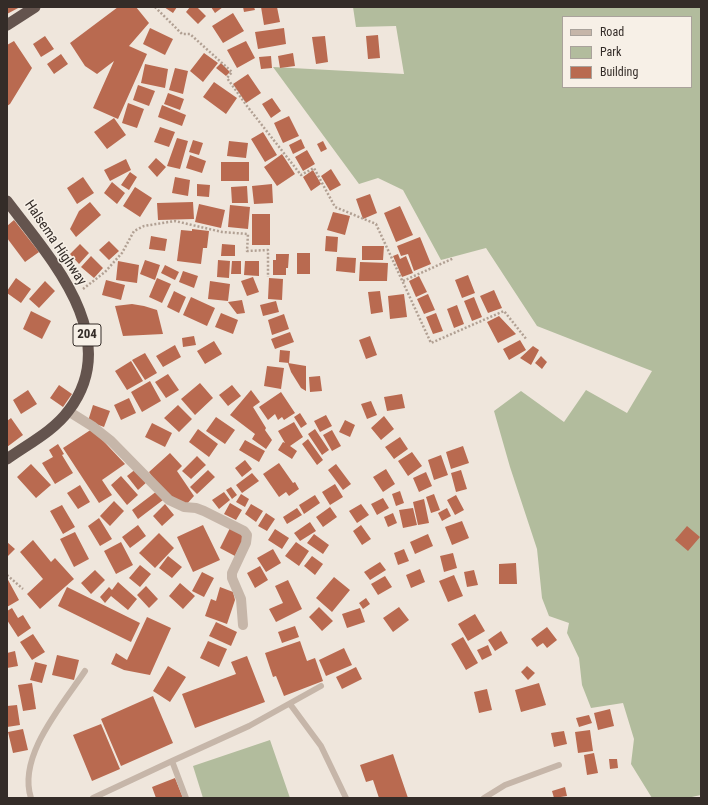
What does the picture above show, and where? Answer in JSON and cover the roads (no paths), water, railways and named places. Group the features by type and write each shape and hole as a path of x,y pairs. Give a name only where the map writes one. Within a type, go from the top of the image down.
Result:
{"highway":[{"path":"7,25 35,7"},
{"name":"Halsema Highway","path":"7,200 50,257 84,318 89,340 86,375 80,393 68,411 54,425 7,459"}],"street":[{"path":"68,411 92,426 111,441 169,500 184,507 196,508 204,511 244,531 247,534 246,543 232,573 232,578 241,599 243,625"}],"lane":[{"path":"31,798 28,775 32,758 52,719 85,671"},
{"path":"93,798 249,726 321,686"},
{"path":"290,704 321,746 346,798"},
{"path":"172,761 186,798"},
{"path":"484,798 505,785 559,765"}]}
